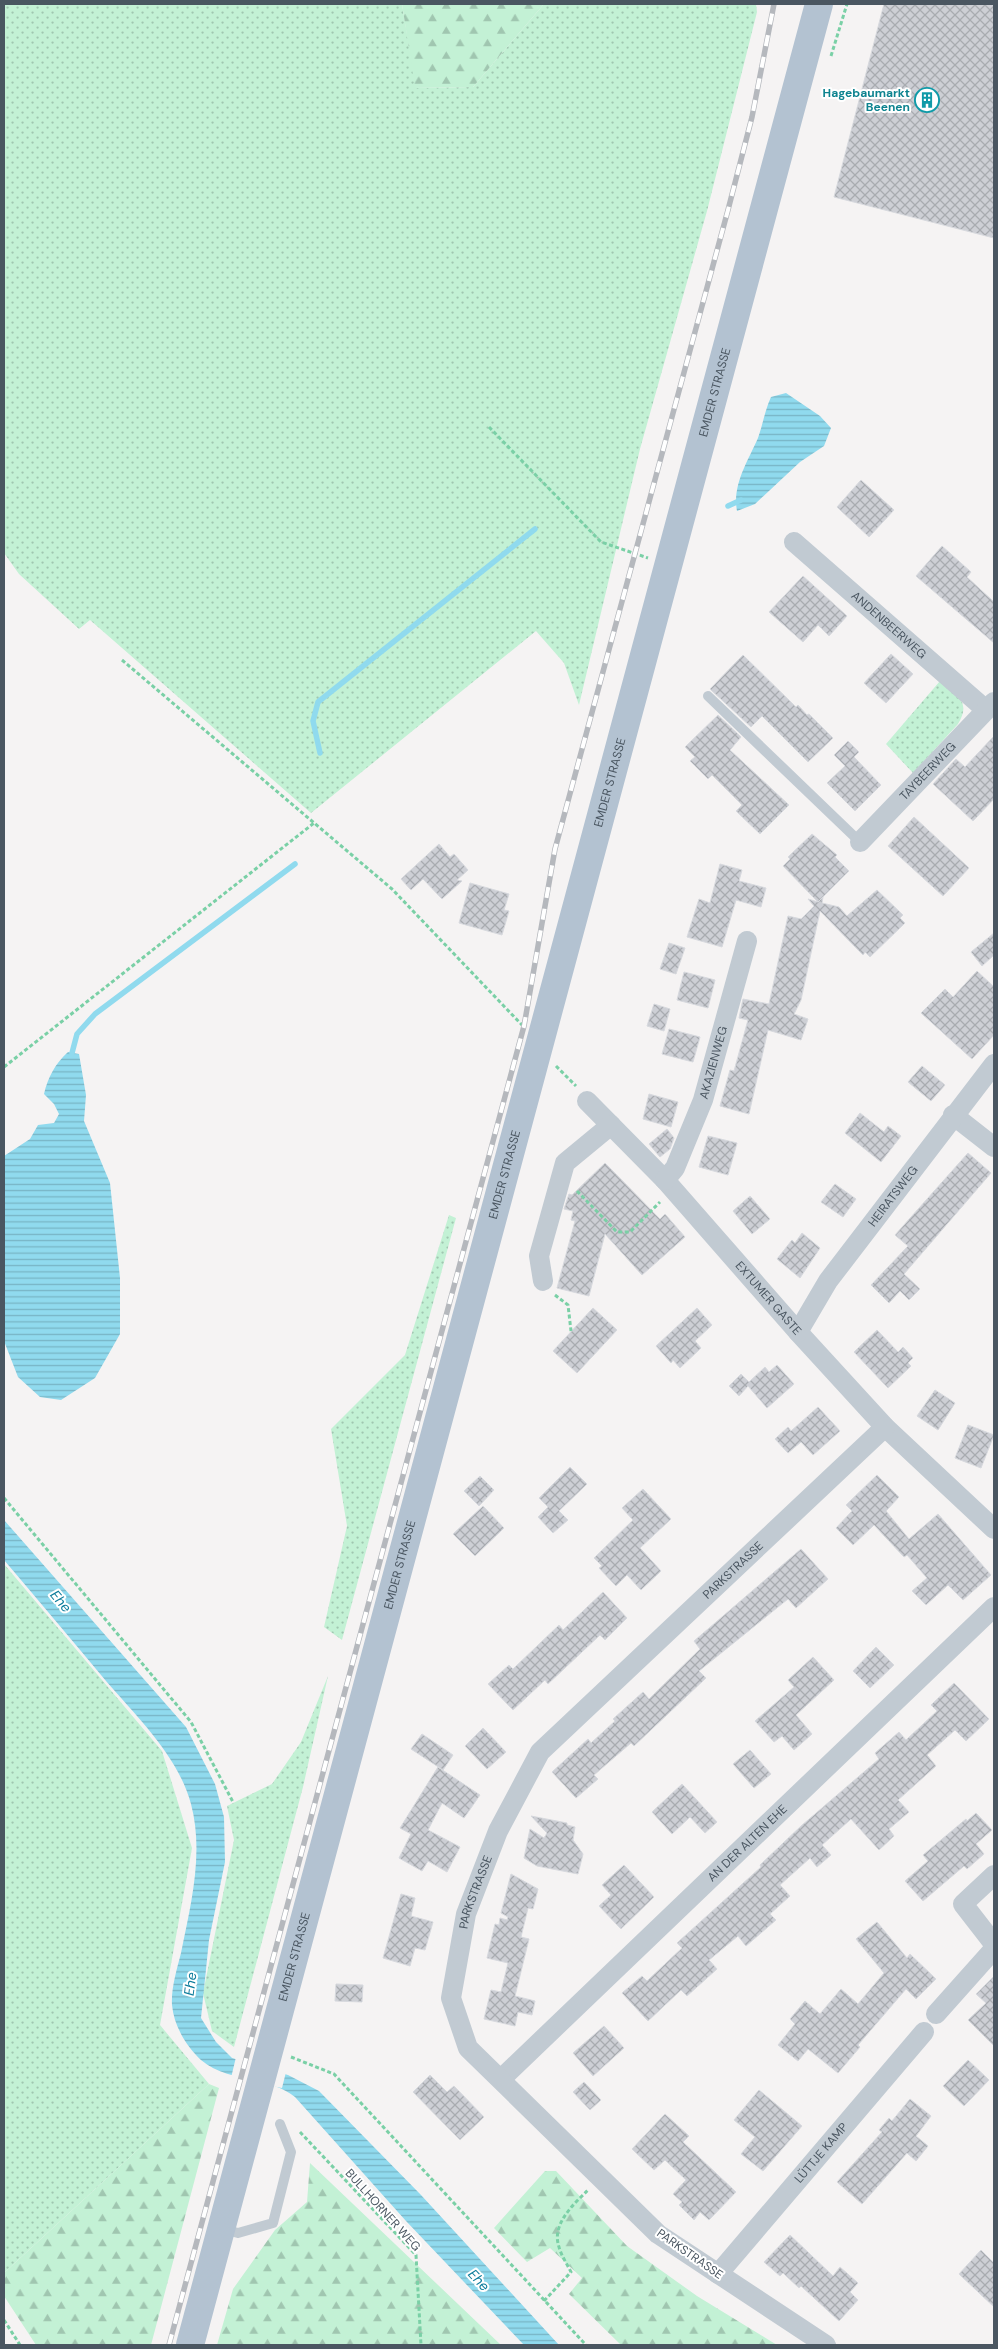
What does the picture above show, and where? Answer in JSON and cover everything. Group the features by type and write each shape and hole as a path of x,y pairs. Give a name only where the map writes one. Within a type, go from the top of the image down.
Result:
{"main road":[{"name":"EMDER STRASSE","path":"190,2345 222,2228 271,2067 542,1031 815,9"}],"street":[{"name":"ANDENBEERWEG","path":"794,542 990,705"},
{"name":"TAYBEERWEG","path":"860,842 990,705"},
{"name":"AKAZIENWEG","path":"669,1184 703,1100 747,941"},
{"name":"HEIRATSWEG","path":"798,1332 828,1281 994,1064"},
{"name":"EXTUMER GASTE","path":"588,1101 669,1184 798,1332 885,1427 992,1521"},
{"path":"953,1116 994,1147"},
{"path":"543,1281 539,1256 565,1163 611,1125"},
{"name":"PARKSTRASSE","path":"826,2345 658,2234 468,2048 451,1998 466,1914 498,1831 540,1752 885,1427"},
{"name":"AN DER ALTEN EHE","path":"501,2079 994,1607"},
{"path":"994,1875 962,1904 994,1944"},
{"path":"936,2014 994,1949"},
{"name":"LÜTTJE KAMP","path":"718,2274 924,2032"}],"lane":[{"path":"708,696 860,842"},
{"path":"222,2228 238,2233 274,2223 291,2152 280,2124"}],"path":[{"path":"489,427 601,542 668,565"},
{"path":"122,660 392,889 524,1026 542,1031"},
{"path":"4,1067 314,822"},
{"path":"548,1063 560,1068 588,1101"},
{"path":"561,1180 568,1181 617,1232 630,1232 669,1184"},
{"path":"543,1281 554,1294 568,1305 571,1332"},
{"path":"4,1498 191,1722 233,1802"},
{"path":"271,2067 334,2074 586,2345"},
{"name":"BULLHORNER WEG","path":"299,2131 416,2255 420,2345"},
{"path":"544,2301 571,2272 558,2245 565,2213 600,2179"},
{"path":"4,2320 20,2345"}],"green space":[{"path":"4,4 402,4 416,88 473,87 544,4 756,4 757,12 707,211 640,449 579,705 564,663 536,631 311,813 90,620 79,629 19,574 4,553"},
{"path":"402,4 544,4 473,87 415,88"},
{"path":"940,681 960,699 963,704 962,716 958,724 913,773 886,744"},
{"path":"449,1215 456,1218 342,1640 324,1627 347,1526 331,1429 405,1355"},
{"path":"4,1564 162,1751 192,1848 160,2025 209,2084 4,2273"},
{"path":"328,1676 303,1787 234,2047 212,2031 203,1993 234,1840 227,1806 272,1784 301,1742"},
{"path":"209,2084 219,2088 151,2345 36,2345 4,2296 4,2273"},
{"path":"310,2163 501,2345 217,2345 233,2289 275,2230 307,2202"},
{"path":"545,2171 556,2171 627,2246 697,2296 777,2345 621,2345 569,2294 582,2278 550,2248 527,2262 494,2228"}],"water":[{"path":"786,393 820,416 831,428 824,446 800,462 755,504 737,511 736,501 739,483 758,438 771,397"},
{"path":"68,1052 79,1054 86,1095 84,1121 110,1183 120,1278 120,1334 95,1378 61,1400 40,1397 18,1377 4,1341 4,1156 30,1139 38,1125 54,1123 59,1114 54,1104 44,1094 53,1071"},
{"name":"Ehe","path":"4,1520 186,1727 215,1784 224,1817 225,1862 209,1940 201,2018 216,2042 232,2058 288,2075 319,2091 421,2195 559,2345 524,2345 406,2221 295,2097 285,2090 261,2082 223,2073 201,2060 190,2048 178,2028 172,2005 172,1992 195,1879 195,1822 185,1786 156,1738 4,1560"}],"pier":[{"path":"236,2057 286,2072 282,2088 231,2078"}],"building":[{"name":"Hagebaumarkt Beenen","path":"884,4 994,4 994,238 834,197"},
{"path":"861,480 894,510 869,537 837,507"},
{"path":"942,546 971,572 967,577 994,602 994,643 916,576"},
{"path":"803,576 847,616 829,636 818,625 803,642 769,612"},
{"path":"891,654 913,674 886,703 864,683"},
{"path":"743,655 796,707 798,705 807,715 809,714 833,738 808,762 762,716 751,727 710,689"},
{"path":"718,715 741,737 730,750 789,805 760,834 736,811 742,805 712,775 708,779 690,761 695,757 685,747"},
{"path":"994,736 994,799 973,821 933,784 956,759 965,767"},
{"path":"848,741 859,752 854,757 881,785 855,811 827,783 845,766 834,755"},
{"path":"914,817 969,868 943,896 888,846"},
{"path":"812,834 837,855 835,857 849,871 818,902 783,866 790,859 788,857"},
{"path":"439,844 450,857 454,854 468,870 457,880 462,881 442,899 423,879 411,890 401,879"},
{"path":"720,864 742,870 739,881 766,888 761,907 736,900 722,947 687,937 699,899 710,903"},
{"path":"470,883 509,894 504,910 509,911 502,935 459,923"},
{"path":"877,890 903,915 900,918 905,923 870,957 865,952 863,955 820,911 801,1000 794,1014 808,1019 801,1040 768,1030 749,1114 720,1106 730,1070 734,1071 748,1020 739,1018 743,999 769,1004 788,916 801,919 814,906 808,899 818,902 823,897 822,903 839,907 847,916"},
{"path":"994,933 994,955 982,966 971,952"},
{"path":"669,943 685,948 676,974 660,969"},
{"path":"977,971 994,987 994,1035 972,1059 921,1013 945,989 953,997"},
{"path":"684,972 715,980 708,1008 677,1000"},
{"path":"654,1004 670,1009 664,1031 647,1026"},
{"path":"669,1029 700,1037 693,1062 662,1054"},
{"path":"922,1066 945,1085 931,1101 908,1082"},
{"path":"649,1094 678,1102 671,1127 643,1119"},
{"path":"860,1113 884,1132 888,1126 901,1136 881,1162 845,1133"},
{"path":"667,1129 674,1138 670,1149 660,1157 649,1144"},
{"path":"708,1136 737,1143 728,1175 699,1167"},
{"path":"968,1153 991,1173 904,1274 920,1289 909,1300 900,1291 889,1303 871,1285 908,1246 895,1235"},
{"path":"605,1163 660,1219 665,1214 685,1237 642,1275 605,1234 589,1296 557,1288 575,1221 571,1220 573,1211 564,1209 569,1194 572,1195"},
{"path":"835,1184 856,1199 843,1217 821,1202"},
{"path":"750,1196 770,1219 752,1234 733,1211"},
{"path":"802,1233 820,1248 800,1278 777,1259 792,1240 795,1243"},
{"path":"593,1308 617,1330 577,1373 553,1351"},
{"path":"697,1308 712,1325 695,1341 701,1348 680,1368 673,1360 671,1363 656,1346"},
{"path":"877,1330 898,1352 903,1347 913,1358 908,1363 911,1366 888,1388 854,1352"},
{"path":"777,1365 794,1384 767,1408 748,1386 739,1396 729,1386 741,1374 749,1382 765,1367 769,1372"},
{"path":"935,1390 955,1403 938,1430 917,1416"},
{"path":"818,1407 840,1431 813,1455 801,1442 788,1453 775,1439 788,1427 791,1431"},
{"path":"968,1425 994,1435 981,1468 955,1458"},
{"path":"570,1467 587,1484 559,1511 568,1520 553,1533 538,1517 548,1507 539,1498"},
{"path":"877,1475 899,1497 886,1511 909,1539 938,1514 991,1575 963,1600 948,1585 926,1605 912,1591 927,1578 907,1555 904,1557 874,1525 853,1545 836,1528 852,1511 846,1505"},
{"path":"480,1476 494,1490 479,1506 464,1491"},
{"path":"643,1489 671,1519 640,1548 661,1571 641,1590 627,1575 616,1586 599,1568 602,1566 594,1558 633,1520 622,1508"},
{"path":"483,1506 504,1528 475,1556 453,1534"},
{"path":"801,1549 828,1579 796,1608 788,1599 699,1671 706,1678 634,1746 631,1743 594,1775 598,1779 576,1798 552,1772 588,1739 591,1743 615,1721 613,1719 643,1692 649,1699 700,1649 694,1641"},
{"path":"603,1592 627,1618 605,1640 600,1635 548,1684 545,1680 513,1710 488,1684 509,1665 513,1669 559,1625 563,1630"},
{"path":"876,1647 894,1665 870,1688 853,1671"},
{"path":"813,1657 834,1680 796,1715 812,1734 794,1750 782,1736 774,1742 755,1721 794,1687 788,1680"},
{"path":"954,1683 989,1719 966,1741 955,1730 927,1755 936,1766 898,1800 909,1812 889,1829 894,1836 879,1850 851,1819 822,1845 831,1855 817,1867 810,1858 780,1885 790,1896 770,1914 776,1920 746,1946 738,1936 709,1960 717,1969 687,1996 681,1990 648,2021 622,1993 642,1976 647,1981 682,1948 677,1943 761,1867 760,1865 801,1826 879,1759 875,1753 899,1732 906,1740 937,1711 931,1705"},
{"path":"483,1728 506,1752 487,1769 465,1746"},
{"path":"422,1734 453,1755 443,1770 411,1749"},
{"path":"750,1750 771,1774 754,1788 733,1764"},
{"path":"438,1767 480,1795 464,1818 442,1803 428,1830 460,1847 447,1872 428,1861 422,1871 399,1858 411,1834 400,1828"},
{"path":"682,1784 717,1822 705,1833 690,1817 672,1834 652,1812"},
{"path":"976,1813 992,1830 976,1844 984,1854 967,1869 964,1866 923,1901 905,1881 928,1861 923,1855 966,1819 967,1821"},
{"path":"531,1816 567,1823 567,1825 575,1827 573,1840 583,1854 578,1874 537,1866 524,1858 530,1829 544,1838 547,1833"},
{"path":"624,1865 654,1897 621,1929 599,1906 611,1895 602,1885"},
{"path":"511,1874 538,1889 533,1909 528,1908 521,1937 529,1939 515,1996 535,2001 532,2015 518,2012 515,2026 484,2019 491,1990 501,1992 508,1963 487,1958 495,1924 499,1925 500,1918 507,1920 508,1917 501,1913"},
{"path":"401,1894 415,1898 411,1916 433,1922 425,1950 415,1948 410,1966 383,1958"},
{"path":"877,1922 907,1958 910,1954 936,1979 916,1999 906,1989 858,2045 860,2047 838,2073 808,2049 798,2061 778,2045 795,2024 790,2019 805,2001 820,2014 841,1989 858,2004 884,1973 856,1939"},
{"path":"994,1976 994,2046 968,2020 986,2003 976,1994"},
{"path":"336,1984 363,1985 362,2002 335,2001"},
{"path":"604,2026 624,2048 593,2076 573,2053"},
{"path":"968,2060 989,2080 964,2106 943,2086"},
{"path":"430,2075 447,2092 454,2086 484,2117 460,2140 413,2092"},
{"path":"584,2082 601,2100 590,2110 573,2092"},
{"path":"759,2090 802,2126 763,2171 741,2154 755,2137 734,2120"},
{"path":"910,2099 931,2116 916,2136 928,2146 916,2161 907,2153 862,2204 837,2182 882,2132 879,2130 889,2118 892,2121"},
{"path":"665,2114 689,2136 683,2142 736,2192 709,2220 700,2212 694,2220 679,2205 682,2202 673,2194 686,2180 665,2160 654,2170 632,2149"},
{"path":"790,2235 833,2276 840,2267 858,2283 850,2292 858,2300 839,2321 801,2286 799,2288 783,2273 780,2276 764,2262"},
{"path":"981,2250 994,2263 994,2307 959,2274"}],"waterway":[{"path":"728,506 741,500"},
{"path":"320,753 313,721 318,702 535,529"},
{"path":"72,1053 77,1034 95,1014 295,864"}],"railway":[{"path":"169,2345 524,1026 555,849 728,210 752,117 774,4"}],"place":[{"name":"Hagebaumarkt Beenen","path":"927,100"}]}
